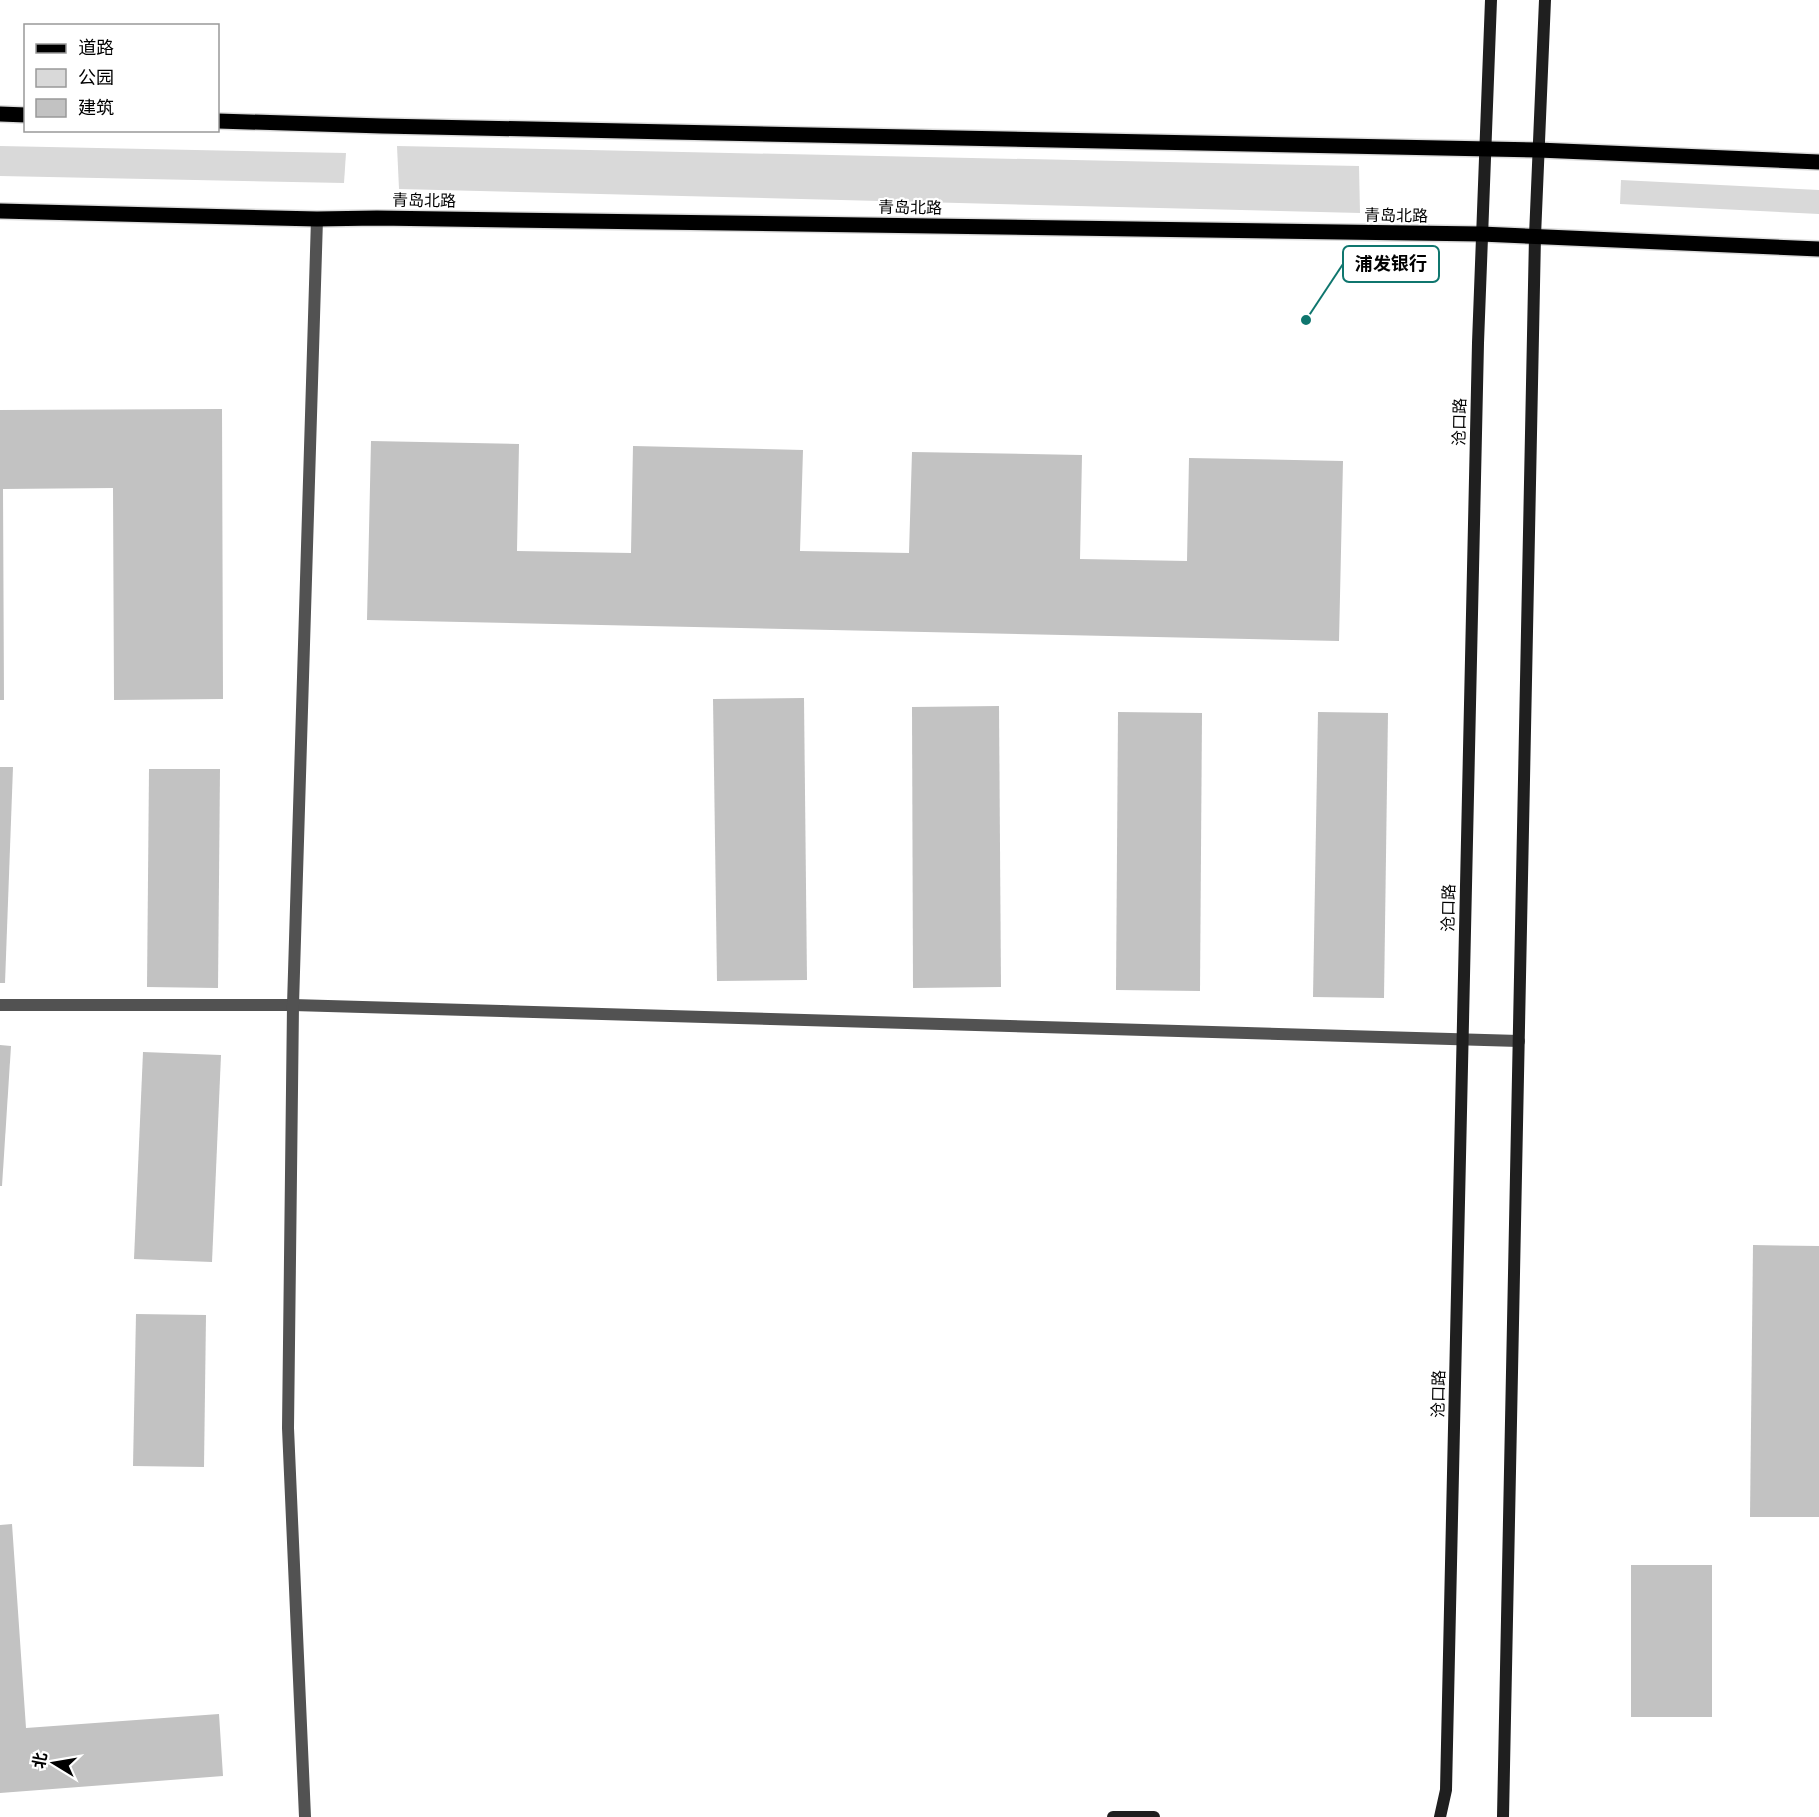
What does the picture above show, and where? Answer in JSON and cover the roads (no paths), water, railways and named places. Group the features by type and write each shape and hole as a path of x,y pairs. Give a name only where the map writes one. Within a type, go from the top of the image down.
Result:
{"main road":[{"name":"沧口路","path":"1440,1817 1446,1790 1481,234 1491,0"},
{"path":"1503,1817 1535,236 1545,0"},
{"path":"0,114 24,115"},
{"path":"219,121 394,127 1538,150 1819,162"},
{"name":"青岛北路","path":"0,211 316,219 425,218 1481,234 1819,249"},
{"path":"1113,1817 1154,1817"}],"street":[{"path":"305,1817 288,1428 293,1005 316,219"},
{"path":"0,1005 293,1005 1519,1041"}],"place":[{"name":"浦发银行","path":"1306,320"}]}
